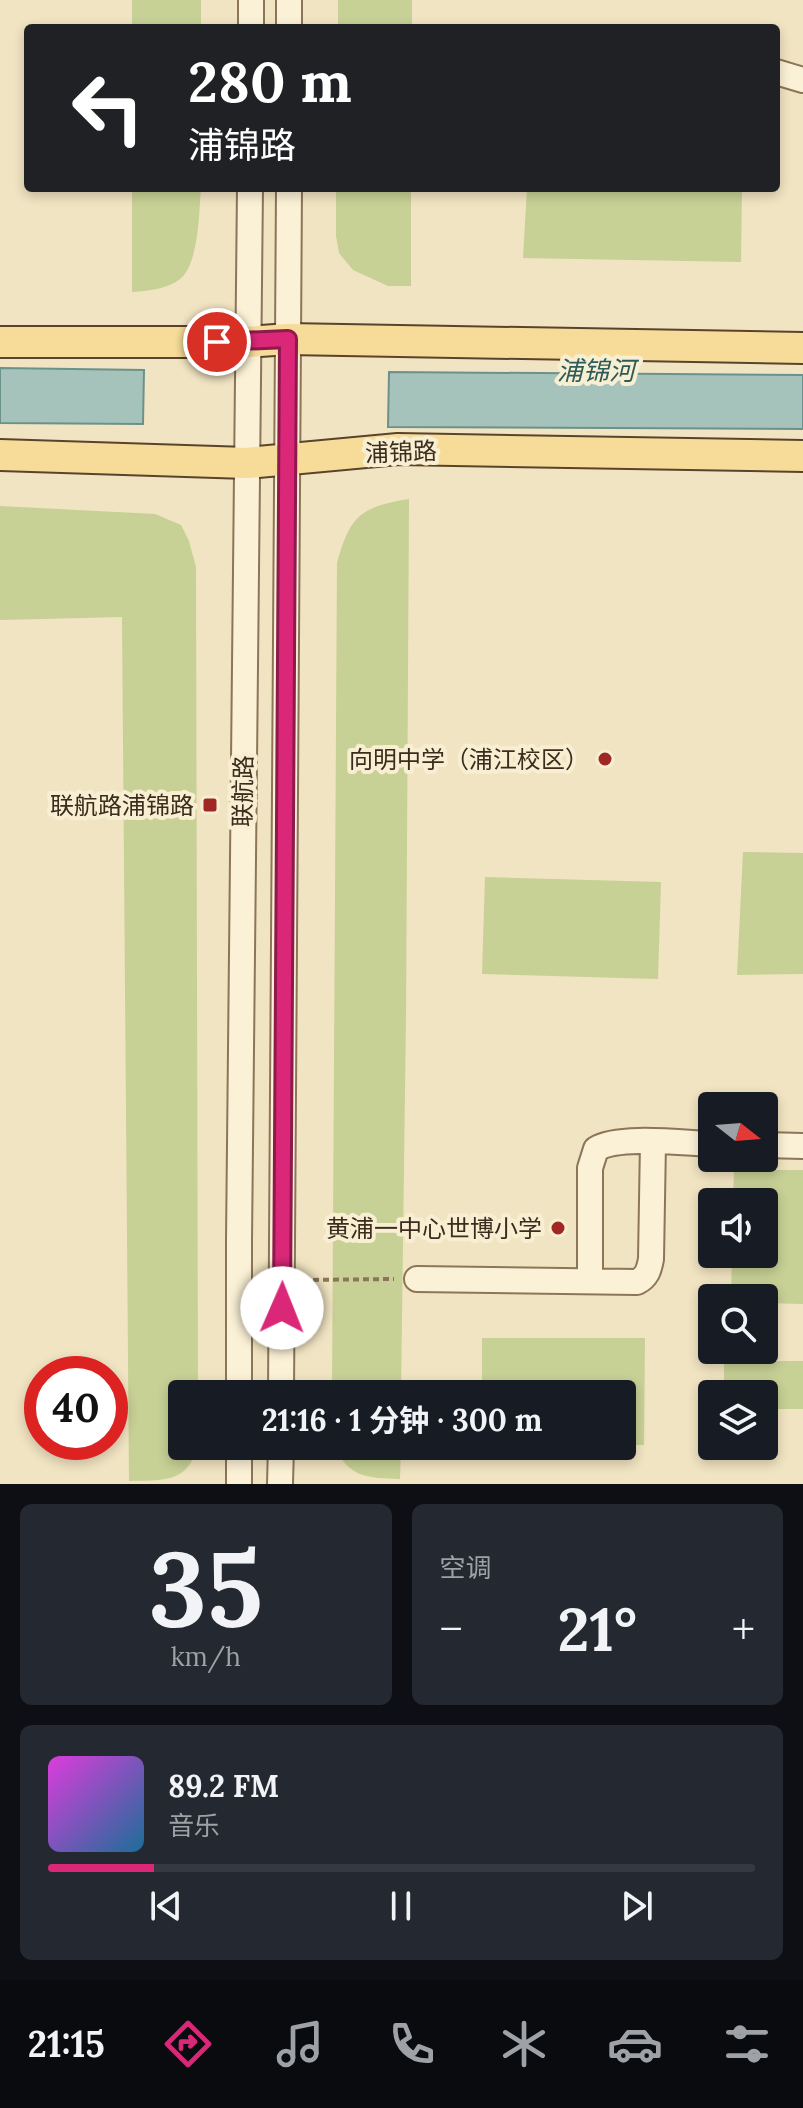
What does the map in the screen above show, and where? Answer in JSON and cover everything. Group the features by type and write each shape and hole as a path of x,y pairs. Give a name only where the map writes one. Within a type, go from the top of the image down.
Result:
{"main road":[{"path":"0,342 248,352 803,348"},
{"name":"浦锦路","path":"0,455 247,463 287,447 803,456"}],"street":[{"path":"251,0 251,24"},
{"path":"289,0 289,24"},
{"path":"780,73 803,80"},
{"name":"联航路","path":"239,1380 250,192"},
{"name":"联航路","path":"281,1380 289,192"},
{"path":"590,1281 590,1168 596,1149 613,1142 698,1144"},
{"path":"417,1279 637,1282 644,1278 651,1259 653,1142"},
{"path":"778,1145 803,1146"},
{"path":"239,1460 239,1484"},
{"path":"280,1484 281,1460"}],"path":[{"path":"282,1280 417,1279"}],"green space":[{"path":"132,0 201,0 201,24 132,24"},
{"path":"338,0 412,0 412,24 338,24"},
{"path":"132,192 201,192 197,236 186,272 180,279 163,287 132,292"},
{"path":"336,192 411,192 411,286 388,286 353,270 339,253"},
{"path":"527,192 742,192 741,262 523,258"},
{"path":"409,499 401,1380 332,1380 337,563 347,534 360,516 392,502"},
{"path":"0,506 155,514 181,525 189,541 196,567 198,1380 168,1380 168,1460 192,1460 180,1474 162,1480 129,1481 122,617 0,620"},
{"path":"743,852 803,853 803,974 737,975"},
{"path":"485,877 661,882 658,979 482,974"},
{"path":"803,1170 803,1304 778,1303 778,1284 731,1284 732,1268 778,1268 778,1188 733,1188 734,1172"},
{"path":"482,1338 645,1338 644,1445 636,1445 636,1380 482,1380"},
{"path":"803,1361 803,1409 778,1409 778,1380 724,1380 724,1364"},
{"path":"342,1460 401,1460 400,1479 369,1477"}],"water":[{"path":"0,368 144,370 143,424 0,423"},
{"path":"389,372 803,375 803,429 388,427"}],"place":[{"name":"向明中学（浦江校区）","path":"605,759"},
{"name":"联航路浦锦路","path":"210,805"},
{"name":"黄浦一中心世博小学","path":"558,1228"}],"route":[{"path":"217,342 288,339 282,1308"}],"water label":[{"name":"浦锦河","path":"596,370"}]}
